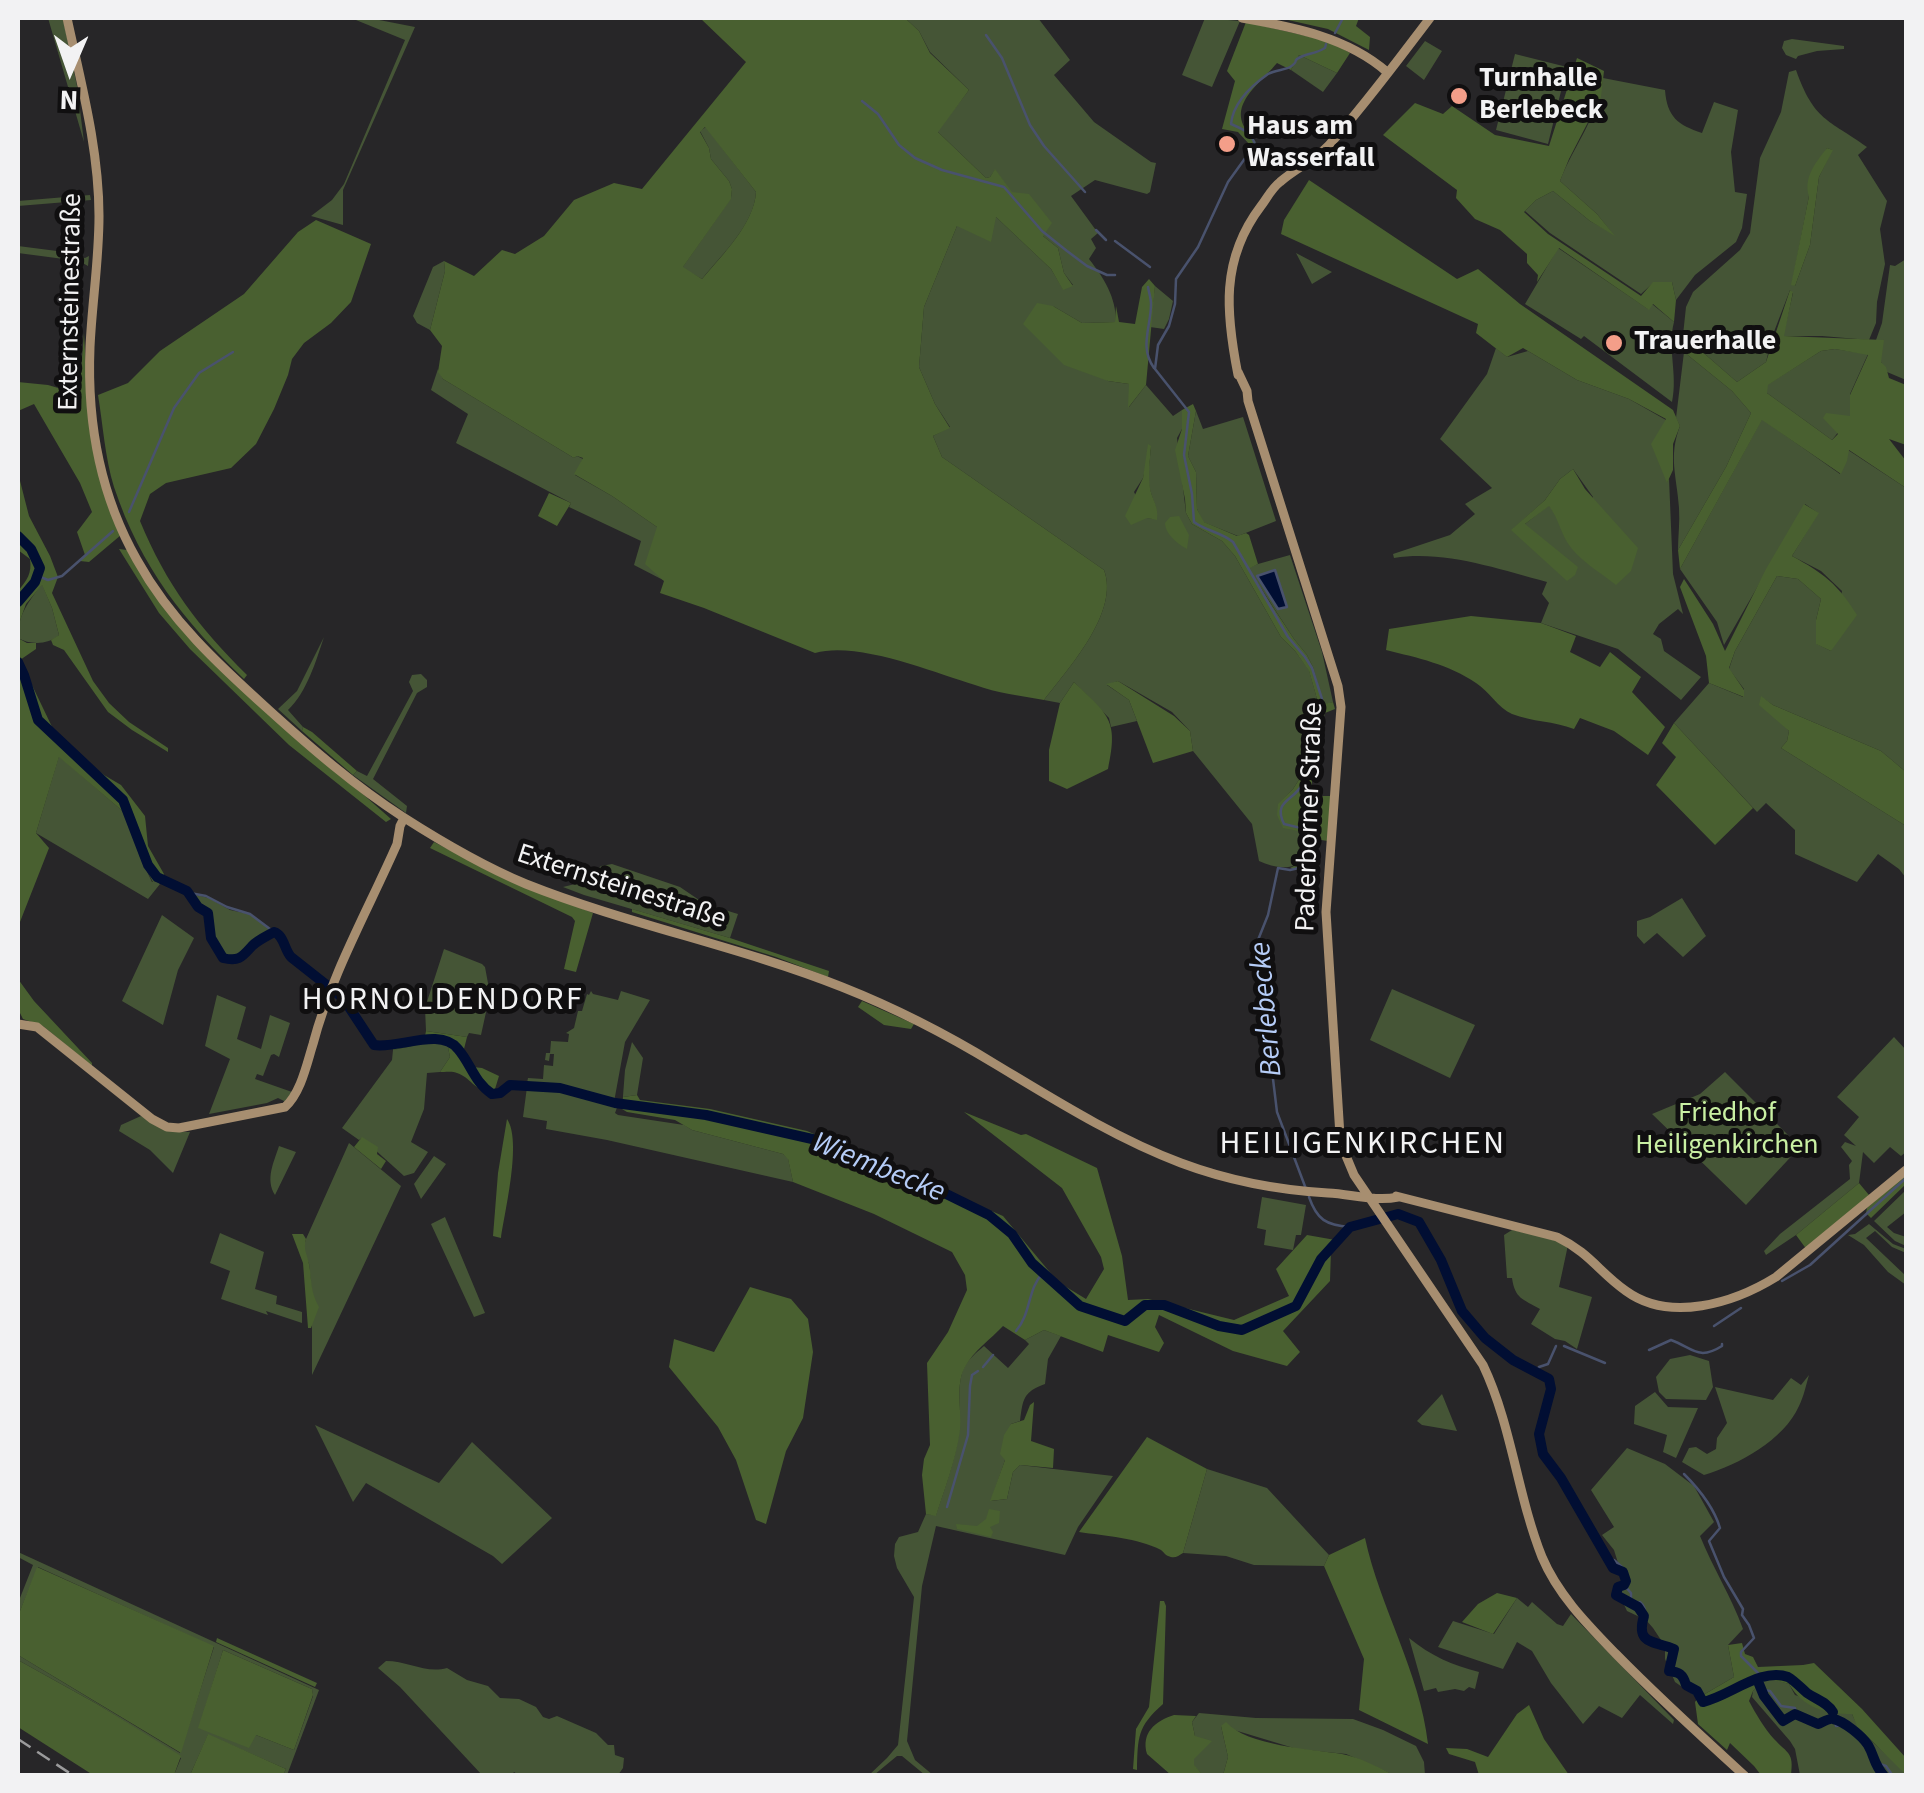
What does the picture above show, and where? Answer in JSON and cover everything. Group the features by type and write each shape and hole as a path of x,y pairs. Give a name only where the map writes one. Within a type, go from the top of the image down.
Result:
{"main road":[{"name":"Externsteinestraße","path":"67,18 93,145 99,212 90,358 91,407 103,476 114,511 150,583 194,638 318,753 409,821 499,872 576,902 743,952 892,1008 1074,1112 1161,1155 1232,1179 1297,1191 1369,1197 1382,1194 1557,1238 1592,1258 1629,1294 1656,1304 1686,1307 1728,1300 1761,1286 1906,1170"},
{"path":"1242,18 1312,32 1374,61 1385,74"},
{"name":"Paderborner Straße","path":"1430,18 1323,151 1274,187 1254,215 1232,268 1228,303 1238,372 1338,686 1341,707 1326,912 1341,1138 1354,1175 1483,1365 1508,1435 1534,1534 1562,1594 1667,1706 1746,1776"},
{"path":"18,1024 37,1026 152,1120 167,1127 179,1128 288,1105 400,826 409,821"},
{"path":"1337,1193 1350,1186 1354,1175"}],"green space":[{"path":"48,18 63,18 84,142"},
{"path":"351,18 415,27 343,190 343,225 311,216 332,200 344,184 405,40"},
{"path":"700,18 905,18 919,31 930,53 969,90 938,132 986,178 995,169 1012,192 1029,194 1052,223 1043,236 1058,248 1064,273 1073,286 1063,290 1051,269 996,217 991,242 957,226 924,307 919,367 950,428 933,436 942,457 1104,570 1105,604 1098,621 1078,656 1044,700 992,690 873,654 832,650 815,653 660,593 664,581 645,564 657,527 574,474 583,458 574,458 443,379 438,372 442,346 430,330 444,261 474,276 502,250 515,254 544,236 574,200 614,183 642,189 746,62","holes":["705,127 756,192 750,216 702,279 683,267 731,199 729,181 711,159 700,132"]},
{"path":"905,18 1038,18 1070,60 1054,75 1094,122 1156,163 1147,194 1095,180 1071,196 1098,233 1091,239 1096,248 1089,259 1108,288 1116,322 1082,323 1053,306 1108,381 1129,384 1129,407 1146,385 1173,416 1182,410 1182,429 1177,438 1186,513 1192,524 1222,541 1235,556 1281,637 1309,670 1319,706 1318,724 1305,736 1302,775 1278,805 1303,832 1296,865 1282,867 1259,861 1252,824 1193,751 1190,731 1172,712 1118,681 1107,685 1129,700 1137,721 1111,727 1109,718 1074,682 1060,703 1044,700 1078,656 1098,621 1105,604 1104,570 942,457 933,436 950,427 919,367 924,307 957,226 995,216 1051,269 1063,289 1073,285 1064,273 1058,248 1043,236 995,170 986,178 937,131 969,90 930,52 919,31","holes":["1151,446 1149,482 1157,519 1147,518 1134,492 1143,478"]},
{"path":"1205,18 1240,21 1212,87 1182,75"},
{"path":"1289,18 1359,18 1356,26 1370,37 1369,50 1328,29"},
{"path":"1246,22 1332,42 1350,53 1337,73 1299,55 1291,70 1277,63 1251,92 1241,110 1246,130 1256,142 1250,145 1238,132 1222,129 1235,81 1227,71"},
{"path":"1792,39 1844,49 1817,51 1796,59 1786,55 1782,48 1784,41"},
{"path":"1425,41 1442,51 1424,80 1406,66"},
{"path":"1515,54 1567,67 1548,144 1496,130"},
{"path":"1299,55 1337,73 1323,92 1291,70"},
{"path":"1577,58 1604,71 1601,97 1560,181 1615,236 1553,191 1524,212 1548,234 1641,296 1653,282 1672,282 1676,300 1674,322 1653,304 1649,310 1559,248 1537,282 1538,275 1527,263 1527,254 1500,230 1475,219 1456,198 1457,190 1383,135 1415,103 1443,114 1452,106 1495,135 1549,146"},
{"path":"1796,70 1809,100 1824,117 1867,147 1858,155 1887,201 1880,229 1885,264 1876,323 1869,340 1783,336 1793,293 1790,290 1766,362 1737,382 1683,335 1686,307 1693,292 1740,250 1750,233 1760,158 1781,112 1789,72","holes":["1827,148 1832,150 1819,177 1810,245 1795,286 1792,284 1809,196"]},
{"path":"1603,78 1665,90 1675,119 1702,133 1714,102 1738,110 1731,152 1735,192 1747,194 1742,228 1736,242 1695,275 1676,300 1672,282 1653,283 1641,294 1550,233 1525,211 1553,191 1612,233 1560,181 1591,118"},
{"path":"706,127 756,192 750,216 702,279 682,268 731,198 732,189 711,159 700,131"},
{"path":"1827,148 1833,150 1819,177 1810,245 1795,286 1791,285 1809,196 1809,177"},
{"path":"1309,180 1457,279 1478,269 1520,304 1673,410 1680,426 1667,483 1651,444 1666,419 1629,399 1577,380 1523,348 1507,357 1476,333 1478,324 1281,234 1284,220"},
{"path":"90,195 91,200 18,206 18,201"},
{"path":"316,220 371,244 351,302 304,343 292,359 256,444 231,468 166,483 150,494 140,521 173,585 199,622 247,675 244,679 184,614 137,543 111,476 98,395 128,383 160,351 244,294 298,232"},
{"path":"18,246 89,256 88,266 79,261 18,253"},
{"path":"1558,248 1648,309 1652,304 1674,322 1672,402 1584,336 1581,339 1525,304"},
{"path":"1296,253 1332,272 1312,284"},
{"path":"1906,259 1906,380 1887,372 1876,340 1890,265"},
{"path":"444,261 430,330 413,316 433,267"},
{"path":"1149,279 1155,286 1146,385 1128,408 1129,384 1108,381 1064,365 1023,324 1037,303 1053,306 1082,323 1115,322 1116,306 1119,322 1135,324 1142,287"},
{"path":"1155,286 1173,301 1164,329 1150,327"},
{"path":"1790,290 1793,292 1784,336 1884,340 1881,362 1889,378 1906,385 1906,445 1889,439 1906,461 1906,488 1849,450 1841,474 1762,420 1680,569 1678,550 1726,467 1751,413 1732,391 1684,352 1683,335 1737,382 1766,362","holes":["1835,349 1868,355 1850,395 1850,416 1826,413 1823,418 1838,434 1832,440 1767,393 1768,385 1821,351"]},
{"path":"84,333 88,403 121,535 89,562 80,561 85,555 77,532 92,512 80,483 34,404 18,411 18,382 79,394"},
{"path":"1496,348 1507,357 1528,351 1577,380 1629,399 1666,420 1673,574 1683,614 1678,609 1653,634 1661,639 1664,651 1701,677 1681,700 1618,649 1541,623 1549,603 1542,594 1547,582 1452,559 1394,558 1393,554 1450,535 1475,514 1465,504 1492,488 1440,439 1487,374","holes":["1573,469 1593,497 1567,541 1549,505 1512,530"]},
{"path":"1821,351 1868,354 1850,394 1851,416 1832,440 1767,393 1767,385"},
{"path":"1684,352 1732,391 1751,413 1726,467 1678,550 1674,457 1680,426 1676,418"},
{"path":"438,369 443,379 574,458 583,459 575,475 657,527 665,581 634,565 641,541 569,507 571,503 456,443 468,414 431,390"},
{"path":"1193,404 1196,411 1188,456 1196,472 1197,509 1204,522 1237,536 1249,535 1258,564 1248,569 1307,655 1324,704 1333,702 1335,709 1325,713 1312,739 1312,796 1332,796 1328,841 1314,839 1307,869 1290,868 1296,865 1303,832 1283,828 1277,815 1278,804 1302,775 1305,736 1317,723 1319,706 1309,671 1281,637 1235,556 1222,541 1192,524 1186,513 1175,450 1182,429 1182,410"},
{"path":"1196,411 1203,429 1243,417 1276,521 1238,536 1203,522 1197,509 1196,472 1188,456"},
{"path":"1762,419 1840,474 1848,450 1906,488 1906,772 1881,751 1761,697 1789,731 1781,748 1906,826 1906,878 1878,854 1857,882 1795,854 1795,830 1766,803 1757,812 1674,723 1709,683 1743,697 1744,689 1729,669 1777,576 1798,579 1821,599 1816,620 1817,644 1831,651 1842,591 1821,571 1792,556 1818,513 1805,504 1724,645 1717,622 1680,569"},
{"path":"1148,444 1150,488 1157,520 1147,518 1131,525 1125,516 1143,478"},
{"path":"1573,469 1585,489 1638,548 1631,571 1616,585 1572,548 1549,506 1525,524 1578,567 1567,581 1511,530"},
{"path":"18,473 29,516 58,577 52,593 93,681 129,722 168,748 168,752 108,712 64,650 53,645 51,640 59,635 42,585 26,604 18,626 18,591 28,576 30,559 18,550"},
{"path":"549,493 571,503 557,526 538,516"},
{"path":"1804,504 1819,513 1792,556 1829,580 1857,615 1831,651 1816,644 1821,599 1798,579 1777,576 1729,668 1744,690 1744,697 1709,683 1706,656 1680,587 1684,579 1725,651"},
{"path":"1179,516 1189,535 1187,549 1173,538 1165,523 1170,517"},
{"path":"119,549 127,550 152,588 279,720 391,819 386,822 289,745 190,649 159,613"},
{"path":"1290,555 1322,652 1333,702 1324,705 1307,655 1248,568"},
{"path":"42,584 59,635 44,642 28,642 18,638 20,623"},
{"path":"1471,616 1541,623 1576,636 1570,652 1600,667 1610,652 1641,677 1632,692 1665,727 1648,755 1614,731 1580,718 1574,729 1512,714 1465,676 1386,650 1389,629"},
{"path":"324,637 306,685 288,710 303,727 302,731 278,709 297,691"},
{"path":"18,638 36,643 36,649 20,660 54,731 121,785 145,816 148,846 164,874 153,882 126,814 59,757 36,833 49,848 18,927"},
{"path":"421,674 427,687 417,693 373,779 407,806 406,813 353,775 357,771 367,776 413,691 409,682 412,675"},
{"path":"1118,681 1174,716 1190,731 1193,751 1153,763 1129,700 1106,684"},
{"path":"1074,682 1103,711 1112,739 1108,769 1067,789 1049,781 1049,750 1060,703"},
{"path":"1761,696 1773,705 1881,751 1906,772 1906,826 1781,748 1789,731 1759,705"},
{"path":"1674,723 1753,808 1715,845 1656,785 1676,757 1662,743"},
{"path":"303,727 357,771 353,775 302,731"},
{"path":"59,756 126,814 152,882 160,884 148,899 36,833"},
{"path":"434,842 505,878 593,913 576,972 564,969 575,921 572,917 430,848"},
{"path":"612,864 680,887 705,904 738,914 730,938 563,887 587,881 601,866"},
{"path":"192,894 249,914 273,931 255,941 237,960 227,960 213,938 209,911 201,910"},
{"path":"1682,898 1706,936 1683,957 1657,933 1644,944 1637,936 1637,921"},
{"path":"632,912 829,971 828,977"},
{"path":"162,915 194,938 178,970 163,1025 122,1001"},
{"path":"444,949 485,967 490,994 481,1035 469,1033 467,1037 426,1031 425,1008"},
{"path":"18,979 92,1066 43,1026 23,1019 18,1009"},
{"path":"1392,989 1475,1025 1450,1078 1370,1040"},
{"path":"591,991 618,1000 621,991 650,1000 625,1042 614,1102 551,1085 527,1083 528,1078 543,1079 544,1065 553,1066 554,1054 550,1054 549,1061 545,1060 551,1041 568,1042 566,1033 574,1028 578,1011 582,1011"},
{"path":"217,995 246,1007 237,1039 261,1049 270,1015 290,1023 279,1057 271,1055 263,1076 257,1074 255,1079 292,1092 286,1102 278,1098 209,1114 230,1059 205,1046"},
{"path":"862,1001 914,1024 911,1029 884,1025 858,1007"},
{"path":"426,1031 467,1037 464,1049 473,1067 499,1076 495,1089 478,1088 456,1072 440,1072 450,1057 447,1042 393,1050 394,1043 425,1036"},
{"path":"1894,1037 1906,1050 1906,1152 1901,1156 1890,1147 1874,1163 1863,1152 1859,1183 1766,1255 1764,1251 1780,1234 1850,1179 1852,1161 1841,1147 1845,1142 1856,1146 1844,1135 1859,1117 1837,1097"},
{"path":"447,1042 450,1057 440,1072 427,1073 424,1109 411,1142 428,1152 414,1173 404,1176 362,1138 359,1140 342,1128 392,1060 393,1050"},
{"path":"632,1042 643,1058 637,1095 623,1097 622,1109 625,1070"},
{"name":"Friedhof Heiligenkirchen","path":"1725,1072 1800,1147 1746,1205 1652,1114 1700,1094"},
{"path":"527,1087 561,1090 618,1105 618,1115 684,1125 783,1154 788,1158 793,1182 546,1129 547,1121 523,1117"},
{"path":"637,1095 640,1100 710,1109 807,1131 1003,1216 1058,1282 1086,1299 1104,1269 1062,1188 964,1112 1026,1134 1097,1168 1122,1256 1128,1300 1148,1299 1234,1320 1289,1296 1276,1269 1307,1235 1341,1241 1331,1250 1330,1281 1283,1331 1300,1352 1287,1366 1233,1351 1159,1315 1155,1327 1164,1343 1159,1352 1108,1335 1103,1352 1044,1330 1025,1340 1003,1326 973,1356 962,1374 956,1452 936,1516 926,1514 922,1475 930,1445 927,1363 948,1332 967,1290 965,1275 952,1252 874,1214 793,1182 788,1159 783,1154 692,1130 675,1120 622,1109 623,1097"},
{"path":"141,1116 176,1132 190,1132 173,1173 150,1150 119,1131 121,1125"},
{"path":"507,1119 513,1159 501,1238 493,1236"},
{"path":"362,1137 378,1147 377,1154 386,1161 381,1169 354,1147"},
{"path":"349,1143 401,1186 312,1375 312,1295 309,1264 303,1249"},
{"path":"279,1146 296,1152 275,1195 271,1177"},
{"path":"434,1156 446,1164 421,1199 414,1184"},
{"path":"1906,1174 1906,1184 1871,1218 1867,1208"},
{"path":"1859,1183 1869,1195 1807,1250 1796,1235"},
{"path":"1906,1190 1906,1212 1887,1227 1906,1237 1906,1246 1874,1221"},
{"path":"1262,1197 1306,1205 1301,1235 1296,1235 1293,1250 1264,1245 1266,1230 1257,1228"},
{"path":"445,1217 485,1313 474,1317 431,1224"},
{"path":"1869,1224 1893,1244 1906,1249 1906,1253 1892,1247 1875,1231 1866,1238 1906,1276 1906,1285 1848,1235"},
{"path":"1512,1230 1568,1245 1559,1287 1592,1297 1577,1349 1531,1324 1540,1309 1521,1298 1512,1278 1507,1278 1504,1235"},
{"path":"220,1233 264,1252 255,1289 277,1296 276,1304 302,1312 302,1323 221,1299 230,1271 210,1263"},
{"path":"292,1234 303,1234 306,1239 319,1307 311,1328 303,1263"},
{"path":"750,1287 791,1299 808,1319 813,1352 803,1418 786,1451 766,1524 756,1520 736,1460 718,1427 669,1367 674,1339 714,1352"},
{"path":"1044,1330 1061,1336 1048,1359 1045,1384 1028,1393 1020,1421 1011,1424 1005,1460 991,1501 1007,1499 1013,1472 1020,1465 1113,1476 1078,1527 1065,1555 936,1526 922,1586 907,1741 915,1760 933,1775 925,1775 897,1756 868,1776 898,1745 914,1597 897,1568 895,1544 899,1537 918,1532 926,1514 936,1515 957,1443 963,1370 984,1346 1008,1368 1029,1344 1025,1340"},
{"path":"1690,1355 1709,1361 1713,1387 1706,1400 1666,1399 1659,1392 1656,1377 1670,1359"},
{"path":"1809,1375 1792,1418 1759,1450 1704,1475 1682,1462 1689,1448 1696,1447 1707,1454 1716,1449 1717,1438 1727,1423 1715,1387 1773,1400 1791,1378 1801,1385"},
{"path":"1655,1392 1668,1407 1698,1408 1676,1458 1663,1452 1667,1435 1634,1424 1635,1406"},
{"path":"1442,1394 1457,1431 1417,1421"},
{"path":"1034,1402 1031,1441 1054,1449 1053,1468 1020,1465 1013,1472 1007,1499 990,1501 1005,1460 1000,1454 1004,1435 1011,1424 1024,1420"},
{"path":"315,1425 439,1483 472,1442 552,1518 502,1564 366,1483 353,1502"},
{"path":"1147,1437 1207,1469 1183,1553 1176,1557 1142,1543 1079,1532"},
{"path":"1627,1448 1665,1464 1694,1486 1714,1522 1700,1536 1743,1629 1728,1645 1734,1677 1698,1698 1675,1682 1665,1659 1665,1646 1653,1628 1627,1611 1619,1594 1623,1579 1614,1550 1602,1535 1614,1527 1591,1490"},
{"path":"1207,1469 1267,1488 1329,1555 1324,1566 1254,1565 1226,1556 1183,1553"},
{"path":"989,1509 1000,1511 999,1523 990,1527 991,1537 957,1529 956,1524 977,1526 986,1519"},
{"path":"1365,1538 1417,1691 1428,1744 1359,1710 1364,1659 1324,1566 1329,1555"},
{"path":"18,1552 319,1690 287,1775 283,1775 286,1769 208,1735 190,1775 174,1775 181,1758 18,1660 18,1655 180,1753 214,1647 38,1567 18,1616 18,1603 33,1565 18,1557","holes":["223,1650 312,1689 294,1750 256,1735 199,1728"]},
{"path":"37,1567 214,1646 181,1753 18,1655 18,1616"},
{"path":"1497,1593 1517,1598 1493,1634 1462,1622 1478,1604"},
{"path":"1517,1598 1528,1607 1532,1602 1563,1626 1571,1614 1674,1720 1673,1724 1640,1695 1622,1718 1599,1706 1583,1724 1532,1651 1517,1642 1503,1669 1438,1647 1453,1621 1494,1634"},
{"path":"1160,1601 1166,1606 1163,1704 1141,1733 1137,1770 1133,1769 1136,1729 1149,1707"},
{"path":"217,1638 317,1683 315,1687 216,1642"},
{"path":"1409,1638 1442,1659 1479,1672 1475,1689 1424,1691"},
{"path":"1742,1643 1745,1654 1753,1657 1758,1667 1814,1663 1906,1758 1906,1775 1857,1726 1852,1714 1816,1708 1801,1699 1789,1684 1766,1678 1749,1701 1767,1730 1789,1754 1791,1775 1761,1775 1730,1743 1727,1750 1698,1724 1695,1702 1734,1677 1728,1645"},
{"path":"223,1650 312,1689 294,1750 256,1735 249,1748 198,1728"},
{"path":"18,1660 181,1756 174,1775 93,1775 18,1727"},
{"path":"386,1661 447,1668 488,1686 500,1698 519,1699 536,1707 543,1717 557,1716 596,1733 608,1745 614,1745 615,1755 624,1758 623,1768 618,1775 482,1775 378,1668"},
{"path":"1766,1677 1789,1684 1795,1695 1852,1714 1862,1730 1906,1775 1800,1775 1795,1749 1752,1697"},
{"path":"1529,1705 1544,1739 1569,1775 1479,1775 1475,1762 1449,1754 1446,1748 1467,1749 1488,1757 1517,1714"},
{"path":"1199,1713 1353,1719 1416,1746 1425,1775 1394,1775 1346,1754 1297,1749 1221,1726 1228,1757 1223,1775 1203,1775 1193,1765 1192,1722"},
{"path":"1174,1715 1196,1716 1192,1722 1195,1736 1212,1741 1194,1759 1203,1775 1171,1775 1147,1754 1146,1740 1151,1729"},
{"path":"1226,1722 1264,1741 1348,1755 1394,1775 1223,1775 1228,1757 1221,1726"},
{"path":"208,1734 286,1769 283,1775 190,1775"}],"water":[{"path":"1275,570 1287,607 1278,609 1257,576"}],"waterway":[{"name":"Berlebecke","path":"1335,33 1343,18"},
{"path":"986,35 1002,58 1030,125 1085,192"},
{"name":"Berlebecke","path":"1306,1189 1277,1112 1258,940 1278,868 1303,867 1310,847 1310,834 1284,824 1281,811 1305,780 1308,737 1320,726 1322,699 1312,668 1288,637 1233,542 1194,522 1184,455 1189,412 1155,369 1158,345 1175,304 1176,279 1198,247 1228,182 1246,157 1260,156 1250,135 1231,124 1235,109 1268,74 1290,67 1326,44"},
{"path":"862,101 915,158 942,170 1004,187 1042,231 1067,251 1087,266 1115,275"},
{"path":"1096,230 1106,240"},
{"path":"1115,241 1150,267"},
{"path":"1148,287 1151,304 1146,345 1154,368"},
{"path":"129,512 174,408 199,373 233,352"},
{"path":"38,576 48,580 62,576 113,531"},
{"name":"Wiembecke","path":"18,536 31,549 40,568 35,582 18,602"},
{"name":"Wiembecke","path":"18,662 38,720 123,800 148,865 157,877 187,891 198,907 208,913 211,938 223,958 240,958 274,932 291,957 343,998 374,1045 430,1039 450,1043 492,1094 510,1085 560,1088 615,1103 706,1115 821,1141 989,1215 1012,1234 1032,1263 1080,1306 1125,1321 1145,1305 1164,1305 1219,1326 1242,1330 1296,1306 1321,1259 1350,1227 1398,1214 1419,1222 1441,1260 1462,1311 1485,1338 1513,1360 1549,1379 1551,1389 1539,1434 1543,1454 1613,1568 1623,1572 1626,1581 1618,1587 1616,1595 1638,1607 1644,1616 1645,1637 1674,1649 1669,1671 1680,1674 1703,1702 1756,1679 1788,1677 1833,1712"},
{"name":"Wiembecke","path":"190,893 250,914 274,932"},
{"path":"1782,1281 1810,1265 1906,1178"},
{"name":"Berlebecke","path":"1309,1197 1324,1220 1350,1227"},
{"path":"1016,1331 1043,1273"},
{"path":"1714,1326 1741,1308"},
{"path":"1649,1350 1671,1340 1701,1353 1722,1344"},
{"path":"1536,1372 1548,1364 1556,1346"},
{"path":"1564,1346 1605,1363"},
{"path":"983,1367 993,1355"},
{"path":"947,1507 968,1435 972,1375 978,1371"},
{"path":"1684,1474 1705,1499 1720,1528 1709,1541 1754,1638 1741,1656 1761,1676"},
{"path":"1609,1560 1614,1560 1623,1572"},
{"path":"1624,1585 1631,1593 1631,1602"},
{"path":"1636,1605 1643,1605 1644,1616"},
{"name":"Berlebecke","path":"1757,1679 1783,1721 1795,1714 1818,1724 1833,1719 1852,1729 1868,1745 1884,1776"},
{"path":"1762,1690 1770,1691 1781,1706 1795,1708 1795,1714"},
{"path":"1834,1719 1836,1726 1844,1725"},
{"path":"1874,1762 1886,1766 1893,1776"}],"railway":[{"path":"18,1739 74,1776"}],"place":[{"name":"Turnhalle Berlebeck","path":"1459,96"},
{"name":"Haus am Wasserfall","path":"1227,144"},
{"name":"Trauerhalle","path":"1614,343"}],"district":[{"name":"HORNOLDENDORF","path":"443,1002"},
{"name":"HEILIGENKIRCHEN","path":"1363,1146"}]}
